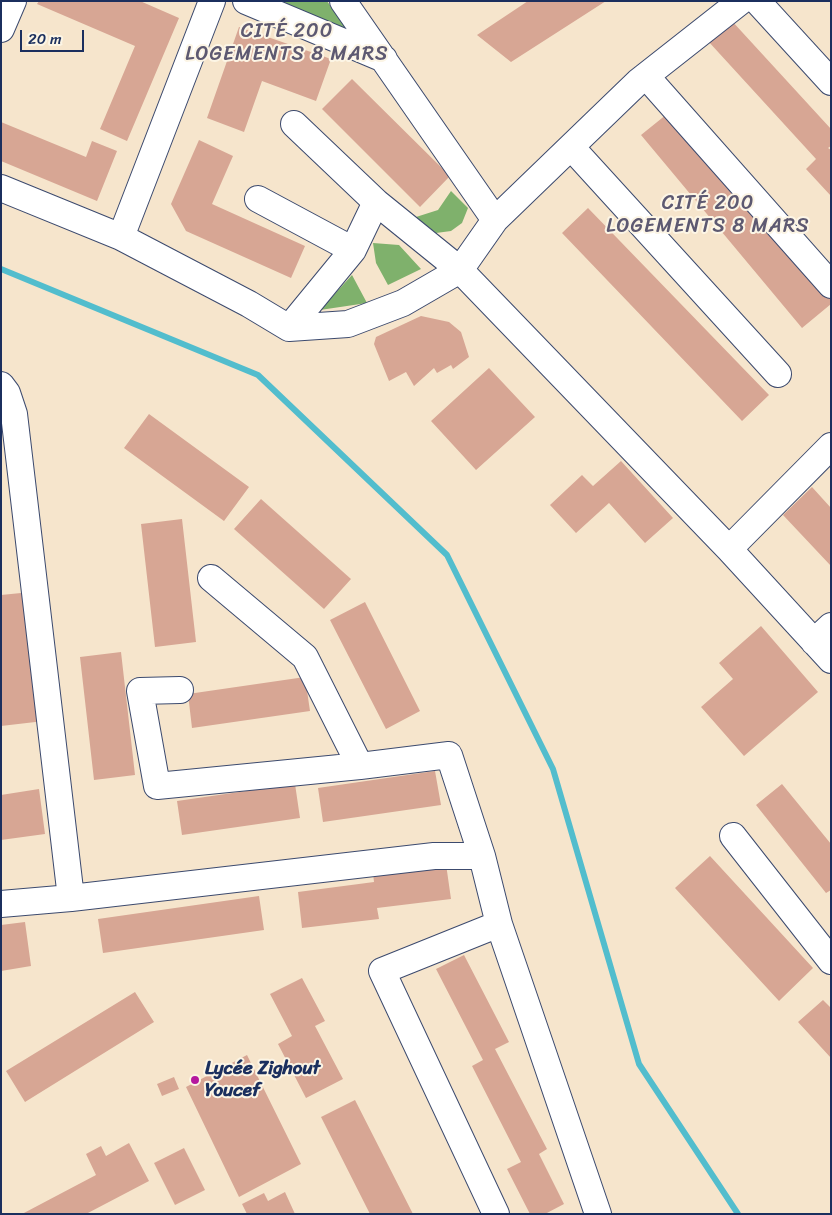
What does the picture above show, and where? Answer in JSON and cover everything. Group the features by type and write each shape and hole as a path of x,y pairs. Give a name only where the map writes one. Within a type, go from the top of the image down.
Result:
{"street":[{"path":"1,29 13,1"},
{"path":"246,1 384,59"},
{"path":"343,1 495,220"},
{"path":"1,188 121,237 249,304 289,328 348,324 402,303 460,270 495,220 638,82 741,1"},
{"path":"757,1 831,82"},
{"path":"121,237 206,3"},
{"path":"646,76 831,285"},
{"path":"294,124 376,202 460,270 729,549 825,643"},
{"path":"571,147 778,374"},
{"path":"258,199 353,250"},
{"path":"289,328 353,250 376,202"},
{"path":"1,385 7,393 14,414 71,898"},
{"path":"729,549 831,446"},
{"path":"211,578 305,657 360,766"},
{"path":"180,690 140,691 157,786 360,766 449,755 482,856 499,924 598,1214"},
{"path":"733,836 831,961"},
{"path":"1,904 71,898 434,856 482,856"},
{"path":"496,1214 382,971 499,924"}],"green space":[{"path":"268,1 327,1 347,30"},
{"path":"451,191 468,208 462,223 451,231 436,233 416,217 438,210"},
{"path":"373,243 399,245 421,269 388,285 376,263"},
{"path":"352,275 367,303 320,310"}],"building":[{"path":"39,1 140,1 179,18 127,141 100,129 135,46 37,4"},
{"path":"528,1 606,1 511,62 477,35"},
{"path":"731,20 831,129 831,146 828,148 831,150 831,196 806,169 816,159 708,41"},
{"path":"239,27 331,59 316,101 262,81 244,132 207,118"},
{"path":"352,79 450,176 420,207 322,109"},
{"path":"672,110 831,300 831,304 802,328 641,135"},
{"path":"1,122 86,157 92,141 117,151 97,201 1,161"},
{"path":"199,140 233,156 212,204 305,246 291,278 186,231 171,204"},
{"path":"588,208 769,395 742,421 562,233"},
{"path":"421,316 449,322 461,332 469,357 453,369 451,365 437,373 434,368 414,386 406,372 389,381 374,344 376,337"},
{"path":"489,368 535,417 476,470 431,421"},
{"path":"149,414 249,487 224,521 124,448"},
{"path":"621,461 673,518 645,543 609,503 576,533 550,505 582,475 593,486"},
{"path":"812,487 831,508 831,566 783,515"},
{"path":"261,499 351,579 324,609 234,529"},
{"path":"182,519 196,642 155,647 141,524"},
{"path":"31,592 44,721 1,726 1,595"},
{"path":"365,602 420,711 386,729 330,620"},
{"path":"761,626 818,692 744,756 701,707 733,679 719,663"},
{"path":"121,652 135,775 94,780 80,657"},
{"path":"305,677 310,711 192,728 188,694"},
{"path":"435,771 441,805 323,822 318,788"},
{"path":"295,784 300,818 182,835 177,801"},
{"path":"782,784 831,844 831,890 826,893 756,805"},
{"path":"39,789 45,834 1,840 1,795"},
{"path":"710,856 813,968 779,1001 675,888"},
{"path":"446,864 451,899 377,908 379,919 302,928 298,892 374,882 373,873"},
{"path":"259,896 264,930 103,953 98,919"},
{"path":"25,922 31,966 1,971 1,925"},
{"path":"464,955 509,1042 495,1049 547,1149 539,1154 564,1204 545,1214 530,1214 507,1169 521,1162 472,1066 483,1060 436,969"},
{"path":"302,978 325,1021 315,1026 343,1079 306,1098 278,1044 292,1036 270,994"},
{"path":"135,992 154,1022 25,1102 6,1071"},
{"path":"823,1000 831,1008 831,1058 798,1022"},
{"path":"247,1055 301,1164 239,1197 186,1087"},
{"path":"174,1077 179,1089 162,1096 157,1084"},
{"path":"355,1100 413,1214 370,1214 321,1117"},
{"path":"129,1143 149,1181 86,1214 22,1214 96,1175 86,1154 101,1146 106,1156"},
{"path":"184,1148 205,1190 175,1205 154,1163"},
{"path":"285,1192 295,1214 247,1214 242,1204 264,1193 268,1201"}],"waterway":[{"path":"1,269 258,375 447,555 553,769 639,1064 738,1214"}],"place":[{"name":"Lycée Zighout Youcef","path":"195,1080"}],"district":[{"name":"CITÉ 200 LOGEMENTS 8 MARS","path":"287,44"},
{"name":"CITÉ 200 LOGEMENTS 8 MARS","path":"708,216"}]}
